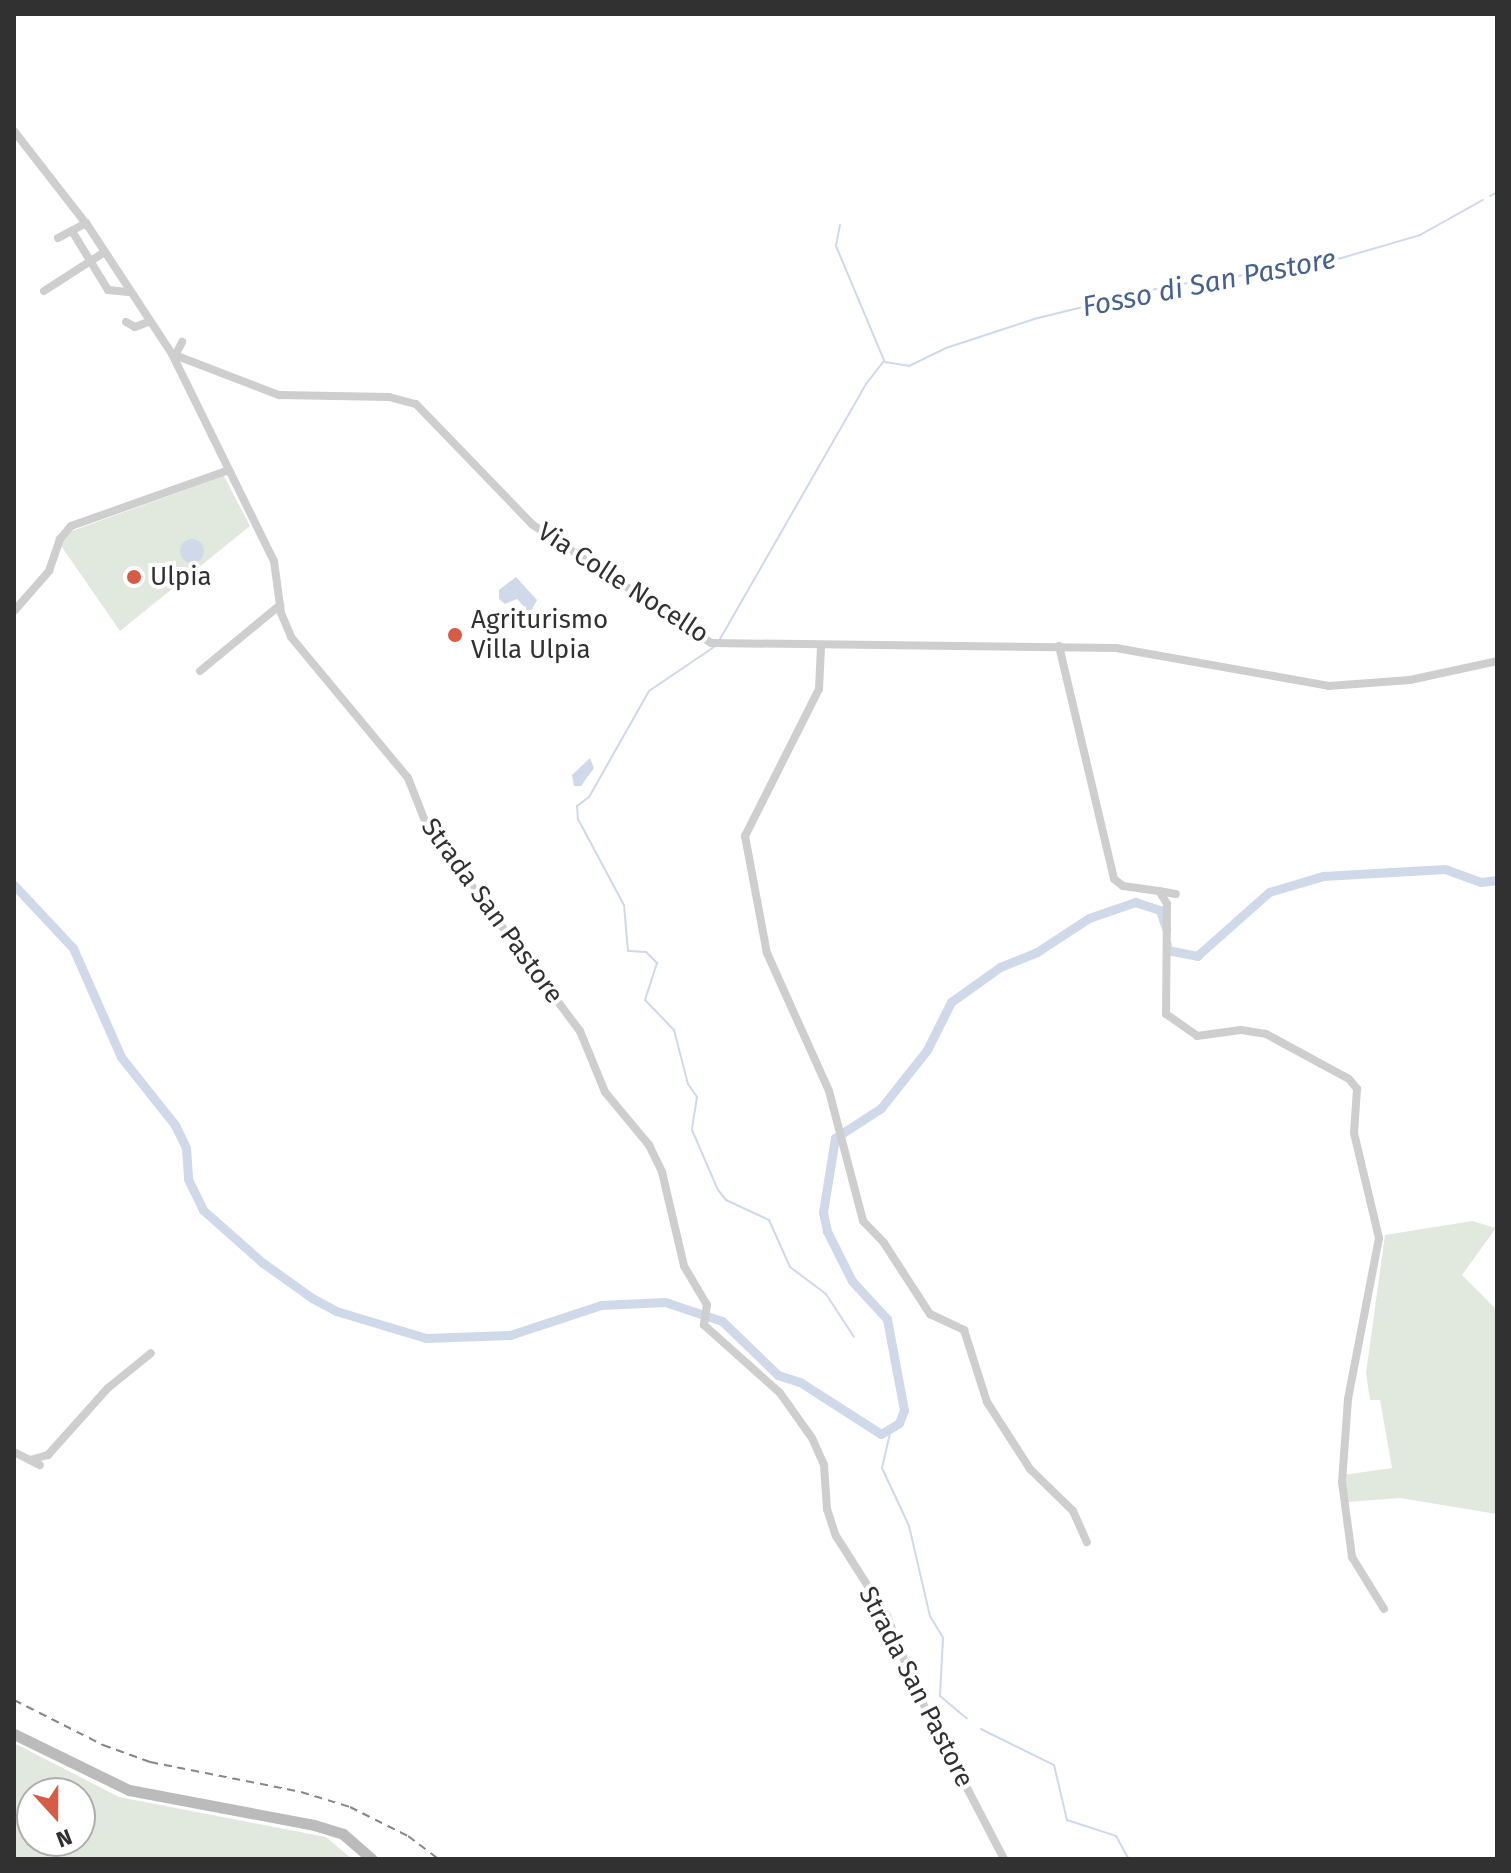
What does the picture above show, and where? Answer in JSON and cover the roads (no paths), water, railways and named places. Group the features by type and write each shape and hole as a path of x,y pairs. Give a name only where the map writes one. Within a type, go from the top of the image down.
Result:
{"main road":[{"path":"14,1734 66,1764 129,1790 314,1825 343,1834 372,1859"}],"street":[{"path":"14,131 86,223 128,292 174,355 182,342"},
{"path":"58,238 86,223"},
{"path":"72,231 110,292 128,292"},
{"path":"44,291 103,253"},
{"path":"126,322 135,327 148,322"},
{"name":"Strada San Pastore","path":"174,355 226,471 276,567 280,605 293,642 404,774 427,826 583,1036 605,1092 656,1159 682,1261 707,1308 704,1322 780,1393 812,1438 824,1465 827,1509 836,1536 887,1616 923,1703 1004,1859"},
{"name":"Via Colle Nocello","path":"174,355 284,396 389,397 414,403 443,426 533,525 703,639 728,646 1059,646 1140,650 1329,686 1404,681 1497,661"},
{"path":"15,610 49,571 60,539 71,526 226,471"},
{"path":"200,671 280,605"},
{"path":"1059,646 1114,879 1123,886 1176,894"},
{"path":"821,647 819,689 751,819 744,849 760,896 770,963 828,1087 863,1221 884,1243 928,1312 964,1330 990,1406 1030,1469 1069,1505 1087,1542"},
{"path":"1159,891 1166,901 1170,927 1163,1003 1171,1020 1199,1036 1241,1030 1263,1033 1346,1077 1357,1089 1354,1133 1379,1238 1348,1399 1342,1482 1352,1557 1384,1609"},
{"path":"30,1460 48,1455 108,1388 151,1353"},
{"path":"14,1452 40,1465"}],"water":[{"path":"192,539 203,546 204,551 197,562 192,563 181,556 180,551 187,540"},
{"path":"516,577 537,600 530,613 517,599 505,604 499,599 499,590"},
{"path":"590,758 594,768 581,786 574,786 572,775"}],"waterway":[{"name":"Fosso di San Pastore","path":"1490,196 1497,192"},
{"name":"Fosso di San Pastore","path":"885,362 909,366 946,348 1034,319 1168,286 1321,264 1420,235 1483,200"},
{"path":"840,225 836,246 884,360"},
{"path":"720,639 866,384 884,361"},
{"path":"714,647 649,691 589,797 577,806 578,819 624,905 628,951 646,952 657,963 645,1000 674,1030 688,1084 697,1097 692,1130 718,1190 726,1200 769,1220 790,1267 826,1294 854,1337"},
{"path":"1167,944 1167,950 1197,956 1269,892 1323,876 1445,869 1481,882 1497,880"},
{"path":"14,885 73,948 121,1057 175,1125 186,1148 188,1179 203,1210 263,1263 312,1298 336,1311 426,1338 510,1335 601,1305 665,1302 722,1321 778,1375 800,1382 881,1434 899,1423 904,1410 887,1319 852,1281 827,1231 823,1212 835,1138 881,1108 927,1050 951,1002 1000,967 1037,952 1089,918 1135,902 1160,910 1166,929"},
{"path":"891,1429 882,1468 909,1526 930,1616 943,1638 940,1696 967,1719"},
{"path":"981,1729 1054,1765 1067,1820 1116,1836 1129,1859"}],"railway":[{"path":"14,1700 103,1745 150,1762 301,1792 350,1807 408,1836 439,1859"}],"place":[{"name":"Ulpia","path":"134,577"},
{"name":"Agriturismo Villa Ulpia","path":"455,635"}]}
